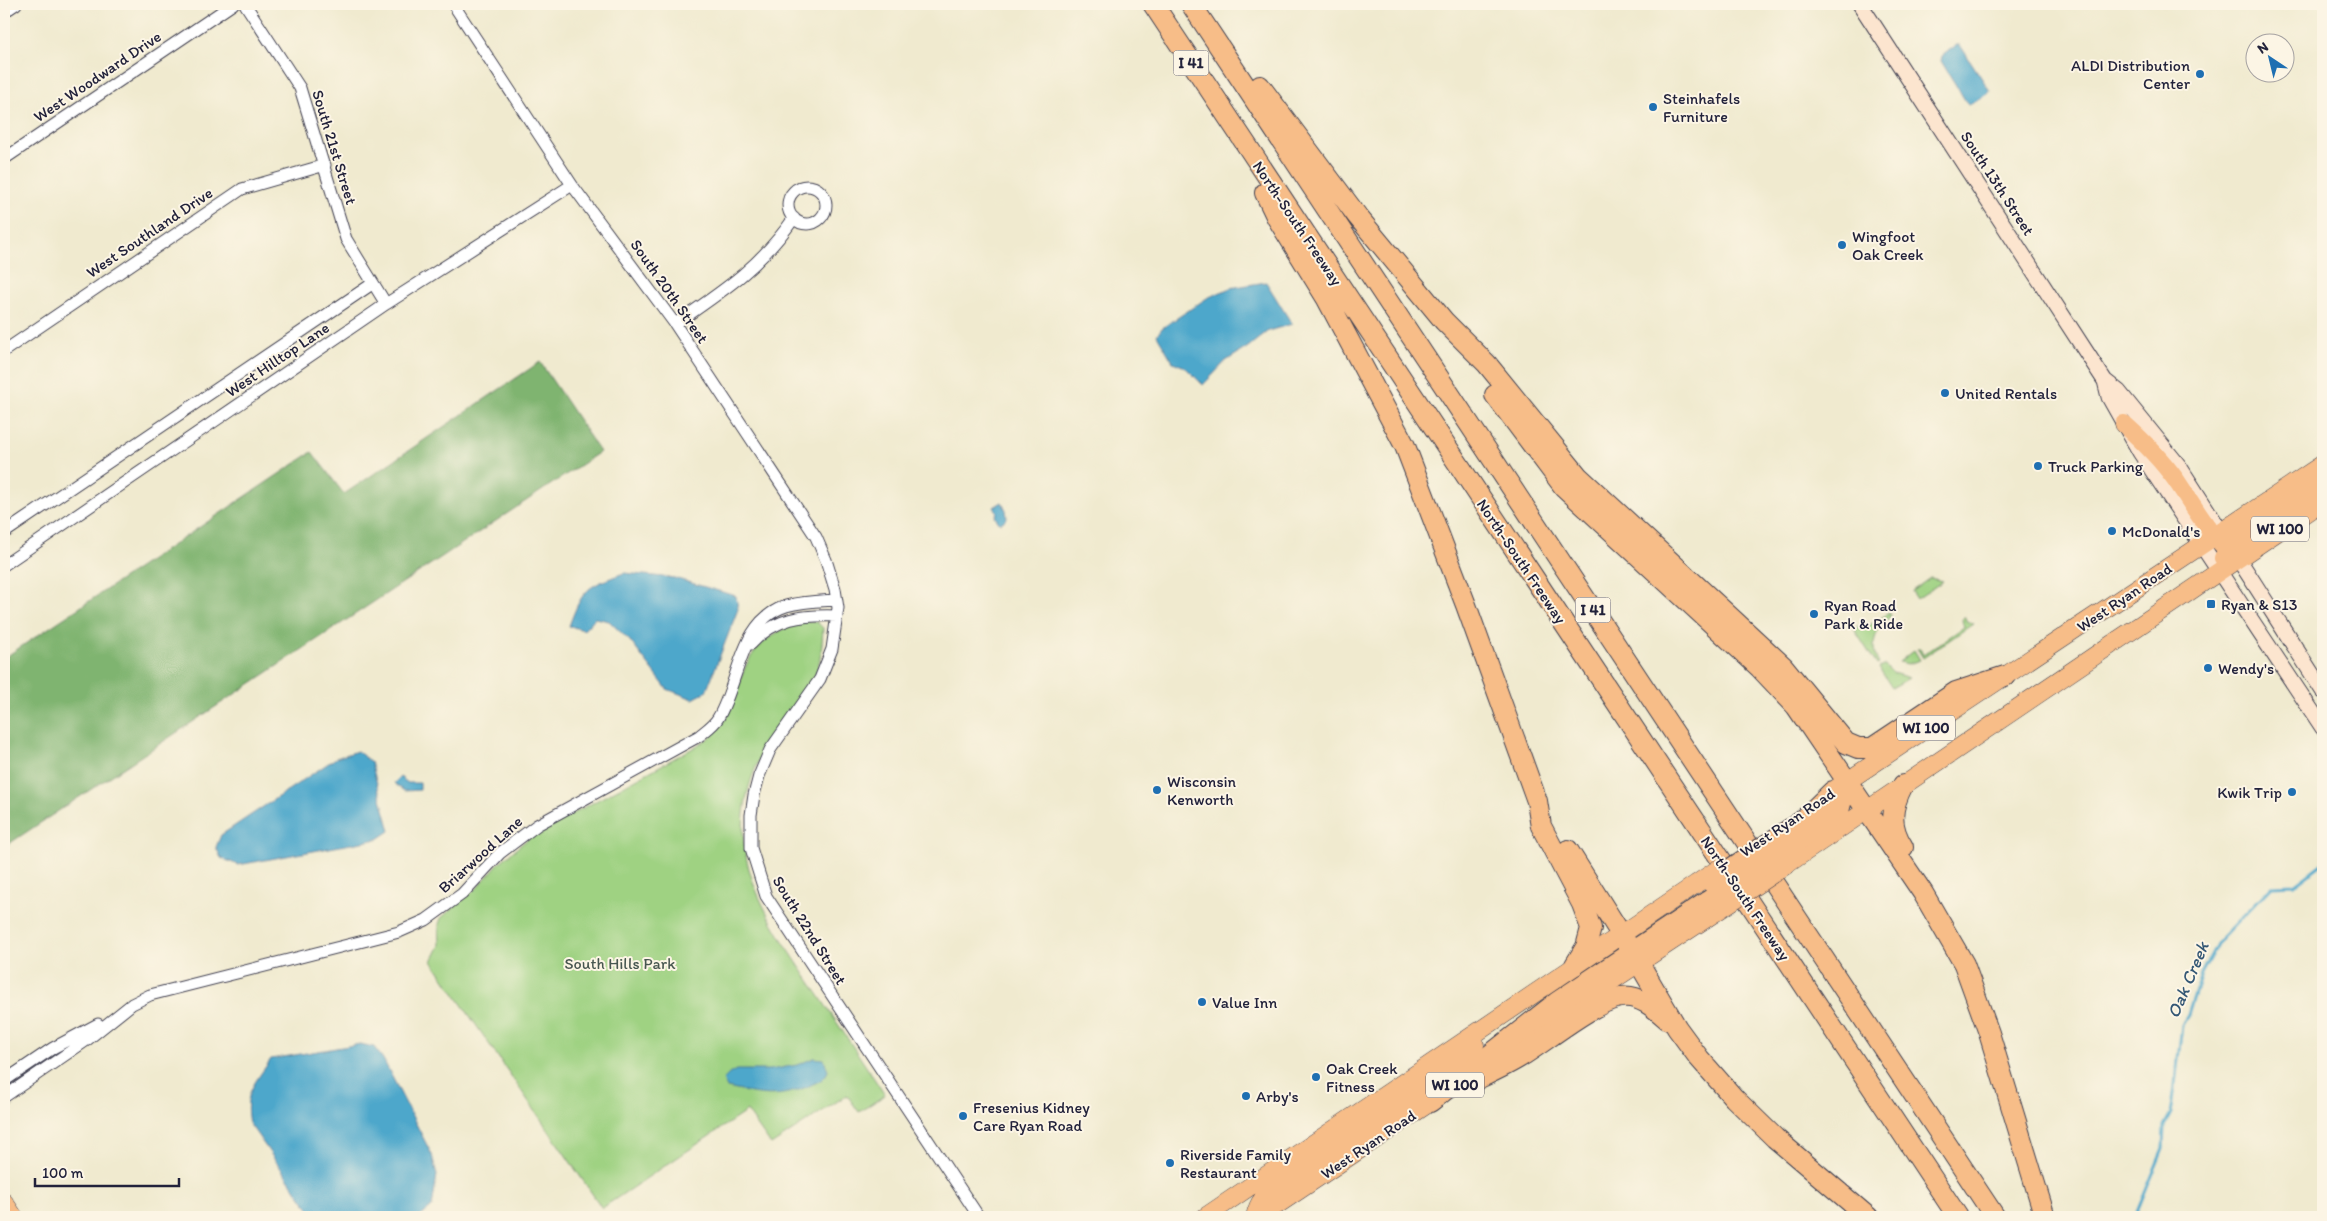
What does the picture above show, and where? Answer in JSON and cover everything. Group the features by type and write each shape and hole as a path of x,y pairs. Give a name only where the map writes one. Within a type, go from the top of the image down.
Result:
{"highway":[{"name":"North-South Freeway","path":"1152,4 1958,1217"},
{"name":"North-South Freeway","path":"1191,4 1995,1217"},
{"path":"1196,4 1302,140 1358,217 1444,321 1487,364 1578,476 1783,666 1846,743 1858,748 1872,748 1956,692 2005,676"},
{"path":"1230,121 1278,218 1327,299 1405,446 1466,605 1536,801 1541,826 1582,904 1592,928 1586,947 1574,965"},
{"path":"1444,321 1476,369 1564,487 1760,668 1796,706 1840,786 1867,810 1923,893 1956,948"},
{"path":"1903,785 1892,813 1893,827 1948,919 1956,948 1989,1033 2045,1217"},
{"path":"1430,1102 1550,1008 1637,954 1644,929 1648,925 1705,897 1777,848 1840,786"},
{"path":"1536,801 1552,820 1578,867 1621,934 1637,954 1677,1028 1699,1058 1734,1098 1775,1138 1868,1217"},
{"path":"1430,1102 1518,1058 1605,1002 1622,997 1634,998 1652,1006 1677,1028"}],"main road":[{"path":"2124,424 2148,446 2174,478 2221,544 2323,481"},
{"name":"West Ryan Road","path":"1840,786 2005,676 2221,544 2323,464"},
{"name":"West Ryan Road","path":"2221,544 2323,501"},
{"name":"West Ryan Road","path":"1637,954 1705,897 1777,848 1867,810 2218,571 2221,544"},
{"name":"West Ryan Road","path":"1262,1208 1525,999 1621,934 1705,897"},
{"name":"West Ryan Road","path":"1205,1217 1262,1208 1430,1102"},
{"path":"4,1202 14,1217"}],"street":[{"path":"4,12 16,4"},
{"name":"West Woodward Drive","path":"4,159 233,4"},
{"name":"South 21st Street","path":"245,4 300,88 346,239 386,304"},
{"name":"South 20th Street","path":"453,4 572,185 675,324 816,537 828,567 837,608"},
{"name":"South 13th Street","path":"1860,4 2105,382 2109,397 2124,424"},
{"name":"West Southland Drive","path":"4,351 242,189 325,166"},
{"name":"West Hilltop Lane","path":"4,566 386,304 572,185"},
{"path":"675,324 728,288 752,268 794,218"},
{"name":"West Hilltop Lane","path":"4,533 372,284"},
{"name":"South 13th Street","path":"2105,382 2119,392 2179,466 2221,544 2323,691"},
{"name":"South 13th Street","path":"2221,544 2218,571 2323,728"},
{"name":"Briarwood Lane","path":"4,1081 53,1048 150,995 399,932 426,920 462,894 500,854 537,825 699,736 717,720 730,694 750,636 763,619 785,606 809,601 837,608"},
{"name":"Briarwood Lane","path":"745,651 760,635 783,620 811,616 837,608"},
{"name":"South 22nd Street","path":"837,608 832,649 820,679 773,743 758,776 750,815 751,848 766,896 979,1217"},
{"name":"Briarwood Lane","path":"4,1097 87,1040 120,1013"}],"green space":[{"path":"540,362 600,452 4,847 4,658 312,452 344,494"},
{"path":"1930,578 1943,581 1917,599 1912,591"},
{"path":"1889,613 1891,616 1881,626 1875,638 1874,651 1879,664 1877,665 1854,629 1862,624 1865,628"},
{"path":"1964,617 1967,622 1973,624 1923,658 1917,648 1920,648 1923,655 1964,627 1962,620"},
{"name":"South Hills Park","path":"803,622 817,622 823,628 818,668 807,691 763,751 758,762 745,805 743,827 745,850 755,887 773,924 885,1095 859,1112 847,1095 771,1145 747,1111 602,1208 432,961 440,945 439,924 441,918 477,888 499,863 530,837 693,748 713,735 729,712 747,663 752,655 766,640 775,634"},
{"path":"1914,650 1920,660 1908,664 1899,662"},
{"path":"1885,665 1893,673 1909,678 1892,688 1879,668"}],"water":[{"path":"1956,45 1960,45 1990,91 1968,105 1941,61 1942,56"},
{"path":"1266,282 1292,324 1268,331 1226,361 1203,385 1185,367 1173,362 1157,335 1162,328 1207,298 1230,288"},
{"path":"1002,502 1007,518 1000,524 995,517 997,512 994,507"},
{"path":"624,573 674,578 736,596 738,609 706,692 693,699 667,689 630,641 609,621 595,618 584,630 569,626 578,604 588,590 601,582"},
{"path":"357,751 371,762 390,831 378,839 238,865 221,858 216,847 221,835 336,758"},
{"path":"400,777 408,783 420,783 420,790 404,791 394,783"},
{"path":"360,1044 374,1047 383,1059 432,1155 437,1175 432,1207 420,1217 315,1217 249,1123 249,1096 255,1082 271,1059"},
{"path":"814,1058 824,1059 828,1071 825,1076 811,1085 789,1093 769,1095 750,1093 727,1088 723,1080 736,1070 770,1070 797,1065"}],"waterway":[{"name":"Oak Creek","path":"2135,1217 2163,1149 2164,1126 2171,1113 2173,1102 2182,1025 2188,1015 2201,974 2218,942 2272,886 2294,885 2323,863"}],"place":[{"name":"ALDI Distribution Center","path":"2200,74"},
{"name":"Steinhafels Furniture","path":"1653,107"},
{"name":"Wingfoot Oak Creek","path":"1842,245"},
{"name":"United Rentals","path":"1945,393"},
{"name":"Truck Parking","path":"2038,466"},
{"name":"McDonald's","path":"2112,531"},
{"name":"Ryan & S13","path":"2211,604"},
{"name":"Ryan Road Park & Ride","path":"1814,614"},
{"name":"Wendy's","path":"2208,668"},
{"name":"Wisconsin Kenworth","path":"1157,790"},
{"name":"Kwik Trip","path":"2292,792"},
{"name":"Value Inn","path":"1202,1002"},
{"name":"Oak Creek Fitness","path":"1316,1077"},
{"name":"Arby's","path":"1246,1096"},
{"name":"Fresenius Kidney Care Ryan Road","path":"963,1116"},
{"name":"Riverside Family Restaurant","path":"1170,1163"}]}
